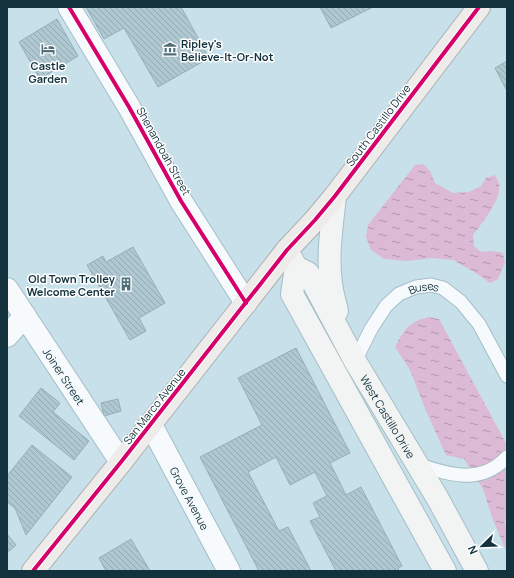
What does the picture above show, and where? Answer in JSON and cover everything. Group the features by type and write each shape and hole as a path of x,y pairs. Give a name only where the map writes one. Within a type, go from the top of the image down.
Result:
{"main road":[{"name":"South Castillo Drive","path":"292,259 315,220 335,196 479,7"},
{"path":"335,196 330,241 330,265 331,283 342,336"},
{"name":"San Marco Avenue","path":"33,571 246,303 292,259"},
{"name":"West Castillo Drive","path":"292,259 308,273 355,361 438,499 477,571"},
{"name":"West Castillo Drive","path":"292,259 292,294 445,571"}],"street":[{"name":"Shenandoah Street","path":"69,7 129,107 181,201 246,303"},
{"name":"Joiner Street","path":"7,289 121,462"},
{"path":"7,336 25,316"},
{"name":"Grove Avenue","path":"150,425 228,571"}],"lane":[{"name":"Buses","path":"355,361 371,329 386,306 399,294 416,287 431,285 443,288 461,302 479,324 507,376"},
{"path":"416,464 448,474 470,475 490,470 500,464 507,456"}],"water":[{"path":"423,164 430,171 435,183 453,193 469,192 481,186 486,178 495,175 499,182 497,197 486,218 473,235 474,246 481,252 491,251 503,253 505,262 498,279 490,283 453,260 432,258 408,261 384,259 371,250 366,237 368,225 415,165"},
{"path":"429,317 439,319 507,445 507,511 505,523 507,527 507,553 493,520 483,489 464,459 446,455 426,411 410,370 395,347 408,327 416,321"}],"building":[{"name":"Ripley's Believe-It-Or-Not","path":"86,7 181,7 209,58 158,87 124,28 104,39"},
{"path":"320,7 373,7 331,28"},
{"name":"Castle Garden","path":"57,19 78,56 40,79 19,42"},
{"path":"507,61 507,91 495,68"},
{"name":"Old Town Trolley Welcome Center","path":"133,247 165,303 139,318 146,331 130,340 87,265 103,256 106,262"},
{"path":"296,348 350,453 330,463 346,495 361,487 402,566 398,568 399,571 336,571 310,521 320,517 313,503 327,496 315,472 290,485 276,457 248,472 279,531 288,527 311,571 259,571 200,457 262,425 238,378"},
{"path":"41,388 60,403 53,412 89,441 74,460 19,416"},
{"path":"118,399 121,411 104,416 101,403"},
{"path":"32,445 72,477 26,535 15,508 7,502 7,476"},
{"path":"7,534 16,545 7,553"},
{"path":"131,539 150,571 106,571 99,558"}],"cycle path":[{"path":"69,7 129,107 181,201 246,303"},
{"path":"33,571 121,462 287,250 335,196 479,7"}],"place":[{"name":"Castle Garden","path":"48,49"},
{"name":"Ripley's Believe-It-Or-Not","path":"170,49"},
{"name":"Old Town Trolley Welcome Center","path":"126,284"}]}
